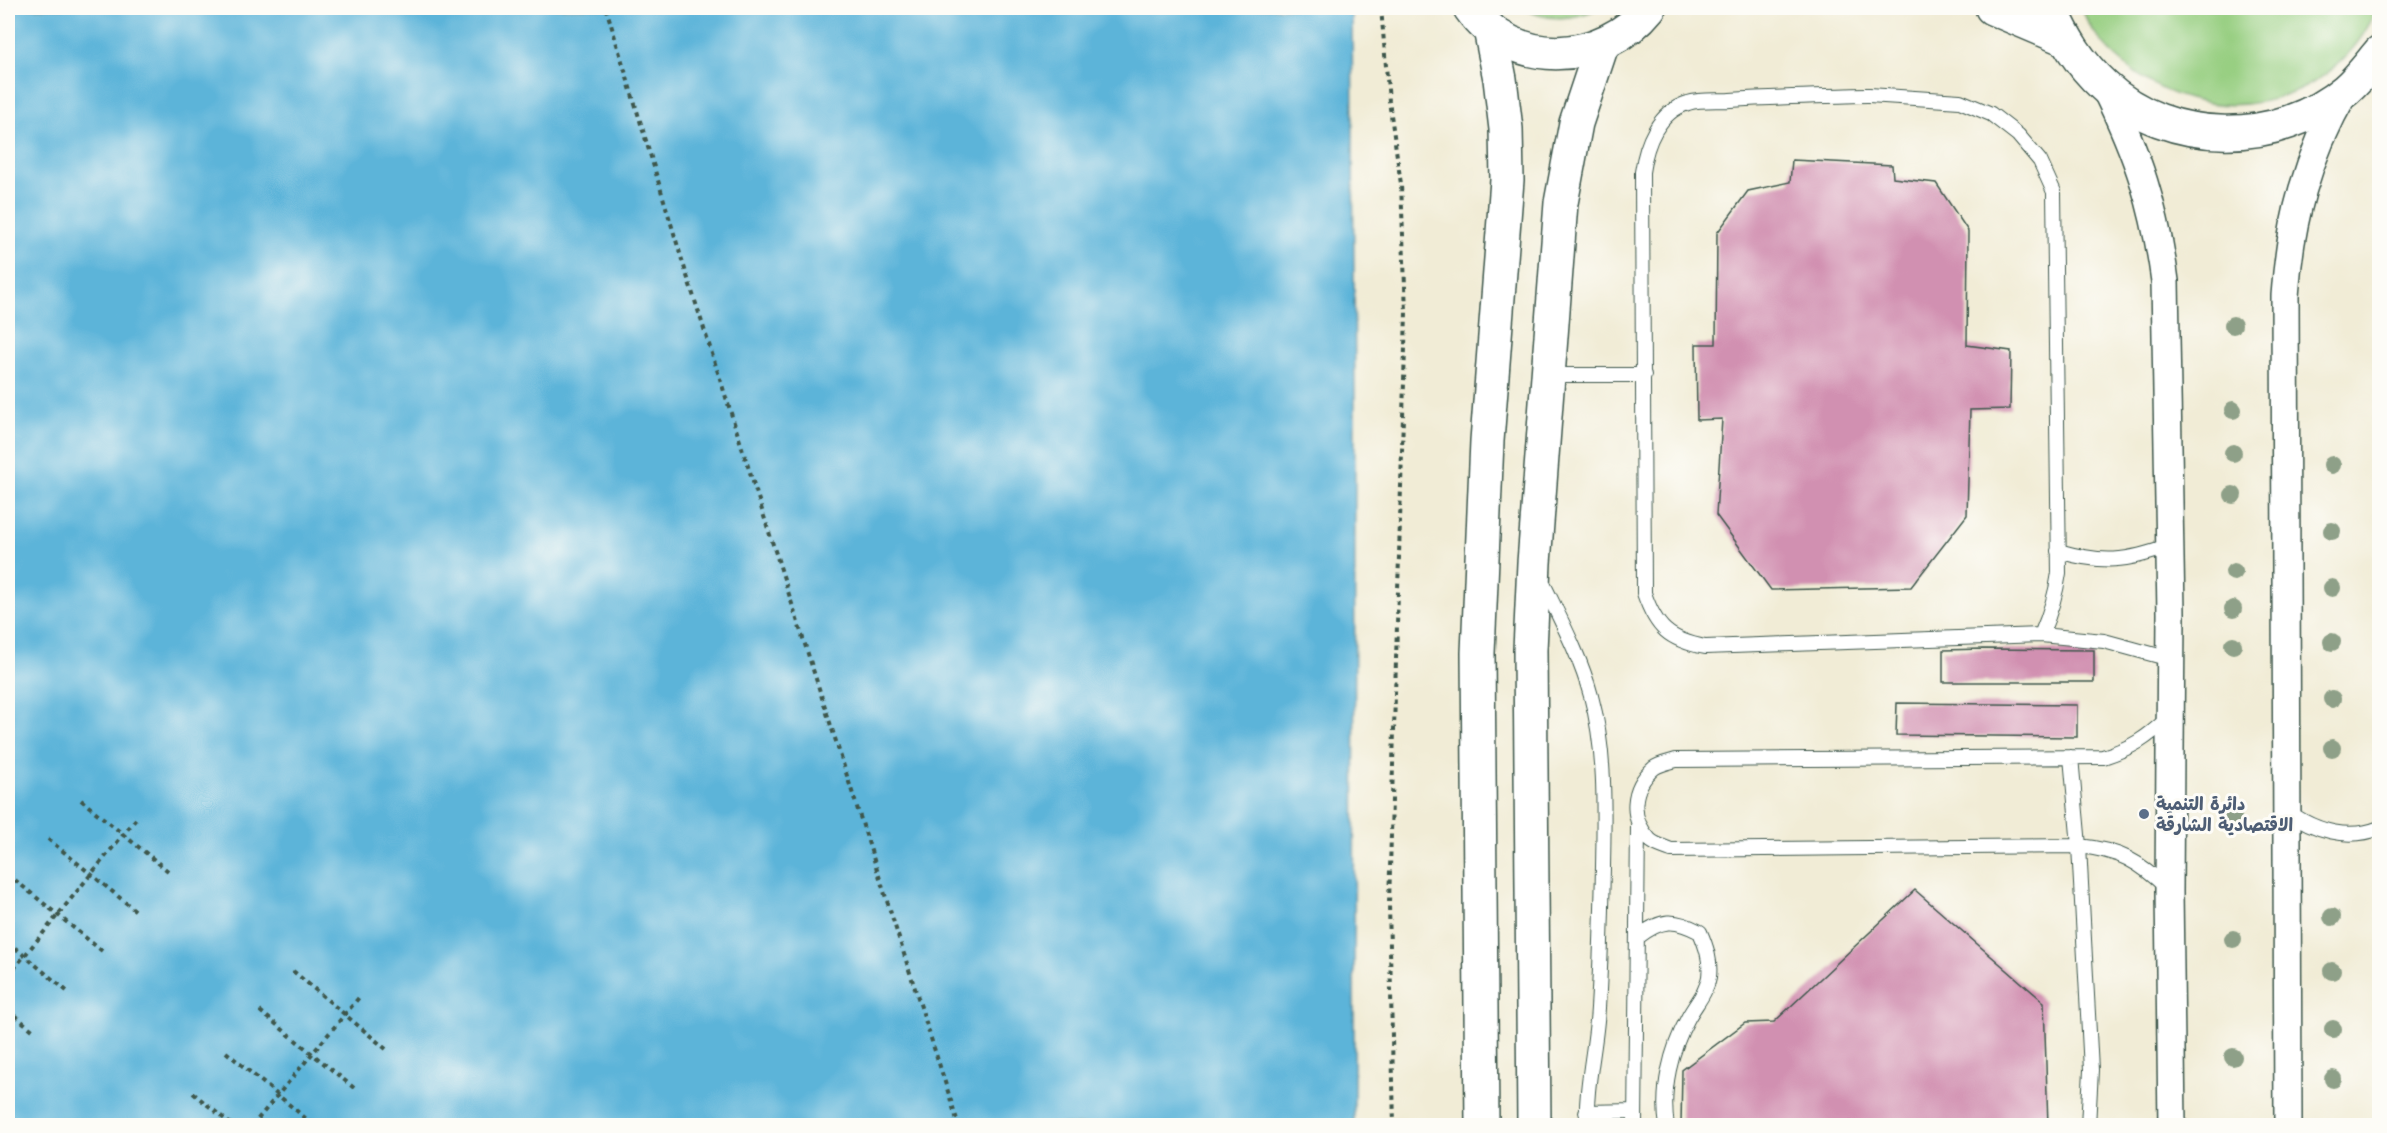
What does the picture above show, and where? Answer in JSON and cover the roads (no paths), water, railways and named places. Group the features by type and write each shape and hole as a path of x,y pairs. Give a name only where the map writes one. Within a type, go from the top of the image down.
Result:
{"main road":[{"path":"1480,18 1515,44 1543,52 1573,53 1602,45 1620,35 1638,21 1649,8"},
{"path":"1992,8 2065,39"},
{"path":"2051,8 2065,39 2083,65 2105,88 2136,110 2170,124 2206,132 2244,132 2280,125 2315,111 2346,90 2379,52"},
{"path":"1480,18 1500,79 1506,129 1507,180 1487,453 1478,653 1482,1125"},
{"path":"1534,1125 1530,650 1534,563 1561,203 1567,162 1587,84 1602,45"}],"street":[{"path":"2105,88 2139,162 2160,241 2165,281 2170,546 2169,891 2172,1125"},
{"path":"2288,1125 2284,296 2293,224 2313,154 2346,90"}],"lane":[{"path":"2041,635 2056,594 2059,573 2054,192 2040,161 2018,135 1991,114 1960,100 1869,95 1778,97 1688,103 1669,114 1654,130 1645,150 1642,172 1644,593 1651,614 1665,631 1684,643 1705,647 2041,635 2104,641 2170,659"},
{"path":"1547,375 1644,375"},
{"path":"2058,551 2084,559 2112,560 2139,557 2170,546"},
{"path":"1534,563 1578,656 1591,696 1602,768 1603,847 1599,1000 1586,1119 1635,1111"},
{"path":"1635,1125 1638,825 1634,804 1640,783 1655,767 1676,760 2103,757 2124,750 2148,737 2170,716"},
{"path":"2071,757 2079,846 2091,1070 2088,1125"},
{"path":"2287,811 2302,822 2337,833 2356,833 2379,828"},
{"path":"1638,825 1652,842 1671,850 2079,846 2104,849 2128,857 2149,871 2169,891"},
{"path":"1638,937 1651,927 1667,922 1684,924 1700,932 1708,953 1709,976 1702,998 1689,1016 1674,1049 1667,1083 1667,1125"}],"water":[{"path":"8,8 1352,8 1355,395 1354,1125 8,1125"}],"place":[{"name":"دائرة التنمية الاقتصادية الشارقة","path":"2144,814"}]}
